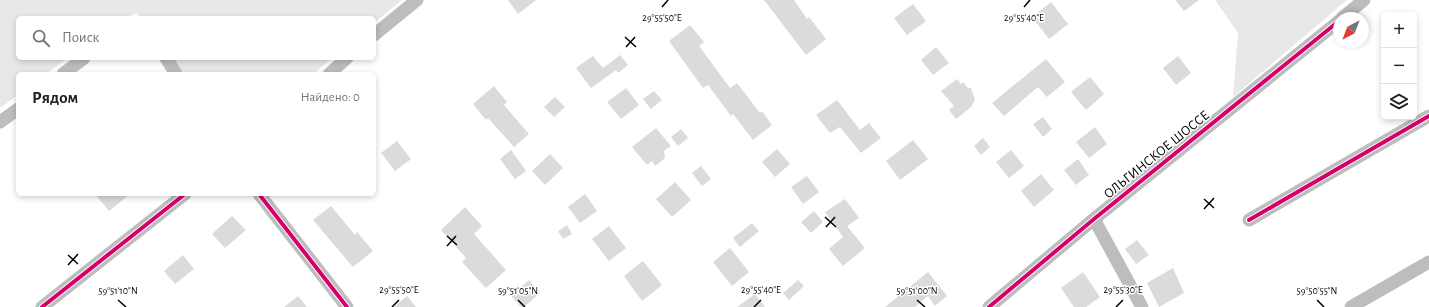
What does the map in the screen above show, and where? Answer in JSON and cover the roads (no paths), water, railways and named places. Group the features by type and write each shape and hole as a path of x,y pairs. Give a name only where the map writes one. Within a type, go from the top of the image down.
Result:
{"street":[{"path":"376,33 417,0"},
{"path":"1349,12 1364,0"},
{"name":"ОЛЬГИНСКОЕ ШОССЕ","path":"989,307 1094,219 1333,26"},
{"path":"66,72 81,60"},
{"path":"167,60 175,72"},
{"path":"331,72 346,60"},
{"path":"0,122 16,110"},
{"path":"1249,220 1429,116"},
{"path":"42,307 182,196"},
{"path":"261,196 347,307"},
{"path":"1094,219 1142,307"},
{"path":"1351,307 1429,262"}]}
